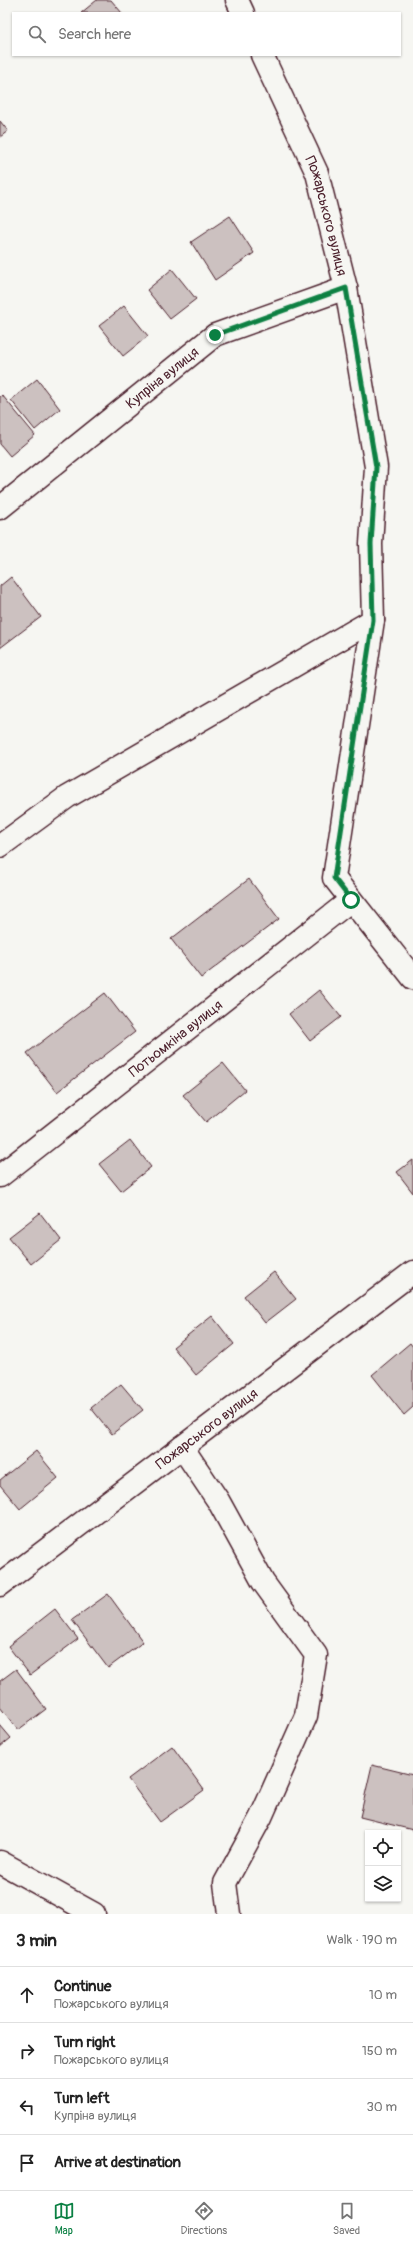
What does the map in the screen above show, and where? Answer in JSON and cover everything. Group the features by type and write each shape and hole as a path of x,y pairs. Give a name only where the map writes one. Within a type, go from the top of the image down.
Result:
{"street":[{"path":"237,0 243,12"},
{"name":"Пожарського вулиця","path":"262,56 317,173 346,288 376,467 371,544 373,620 334,878 413,978"},
{"name":"Купріна вулиця","path":"0,508 215,335 346,288"},
{"path":"0,846 67,797 373,620"},
{"name":"Потьомкіна вулиця","path":"0,1176 351,900"},
{"name":"Пожарського вулиця","path":"0,1585 413,1272"},
{"path":"182,1447 219,1502 263,1582 316,1655 306,1716 261,1817 225,1883 229,1914"},
{"path":"0,1862 94,1914"}],"building":[{"path":"97,0 111,0 121,12 82,12"},
{"path":"0,121 8,131 0,137"},
{"path":"230,216 254,253 215,280 191,242"},
{"path":"172,269 196,299 170,319 147,290"},
{"path":"124,306 148,336 123,356 99,326"},
{"path":"37,379 60,409 35,430 11,400"},
{"path":"2,395 35,435 10,456 0,444 0,397"},
{"path":"11,577 41,617 0,648 0,586"},
{"path":"249,879 279,919 201,978 171,939"},
{"path":"319,990 341,1017 310,1041 289,1014"},
{"path":"105,993 135,1032 57,1092 27,1053"},
{"path":"223,1063 245,1090 206,1122 183,1095"},
{"path":"130,1140 151,1167 121,1191 99,1164"},
{"path":"413,1160 413,1193 397,1172"},
{"path":"40,1213 61,1240 31,1264 9,1237"},
{"path":"274,1272 296,1299 265,1323 244,1296"},
{"path":"212,1316 234,1344 196,1375 173,1347"},
{"path":"410,1343 413,1347 413,1407 404,1415 372,1375"},
{"path":"121,1384 143,1410 112,1434 91,1408"},
{"path":"36,1451 58,1478 20,1509 0,1485 0,1480"},
{"path":"108,1594 143,1642 108,1668 72,1620"},
{"path":"55,1609 78,1639 30,1675 8,1646"},
{"path":"16,1669 46,1709 18,1730 0,1707 0,1681"},
{"path":"0,1725 11,1738 0,1747"},
{"path":"172,1746 204,1790 160,1822 128,1779"},
{"path":"372,1765 413,1775 413,1830 360,1817"}],"route":[{"path":"215,335 346,288 376,467 371,544 373,620 334,878 351,900"}]}
